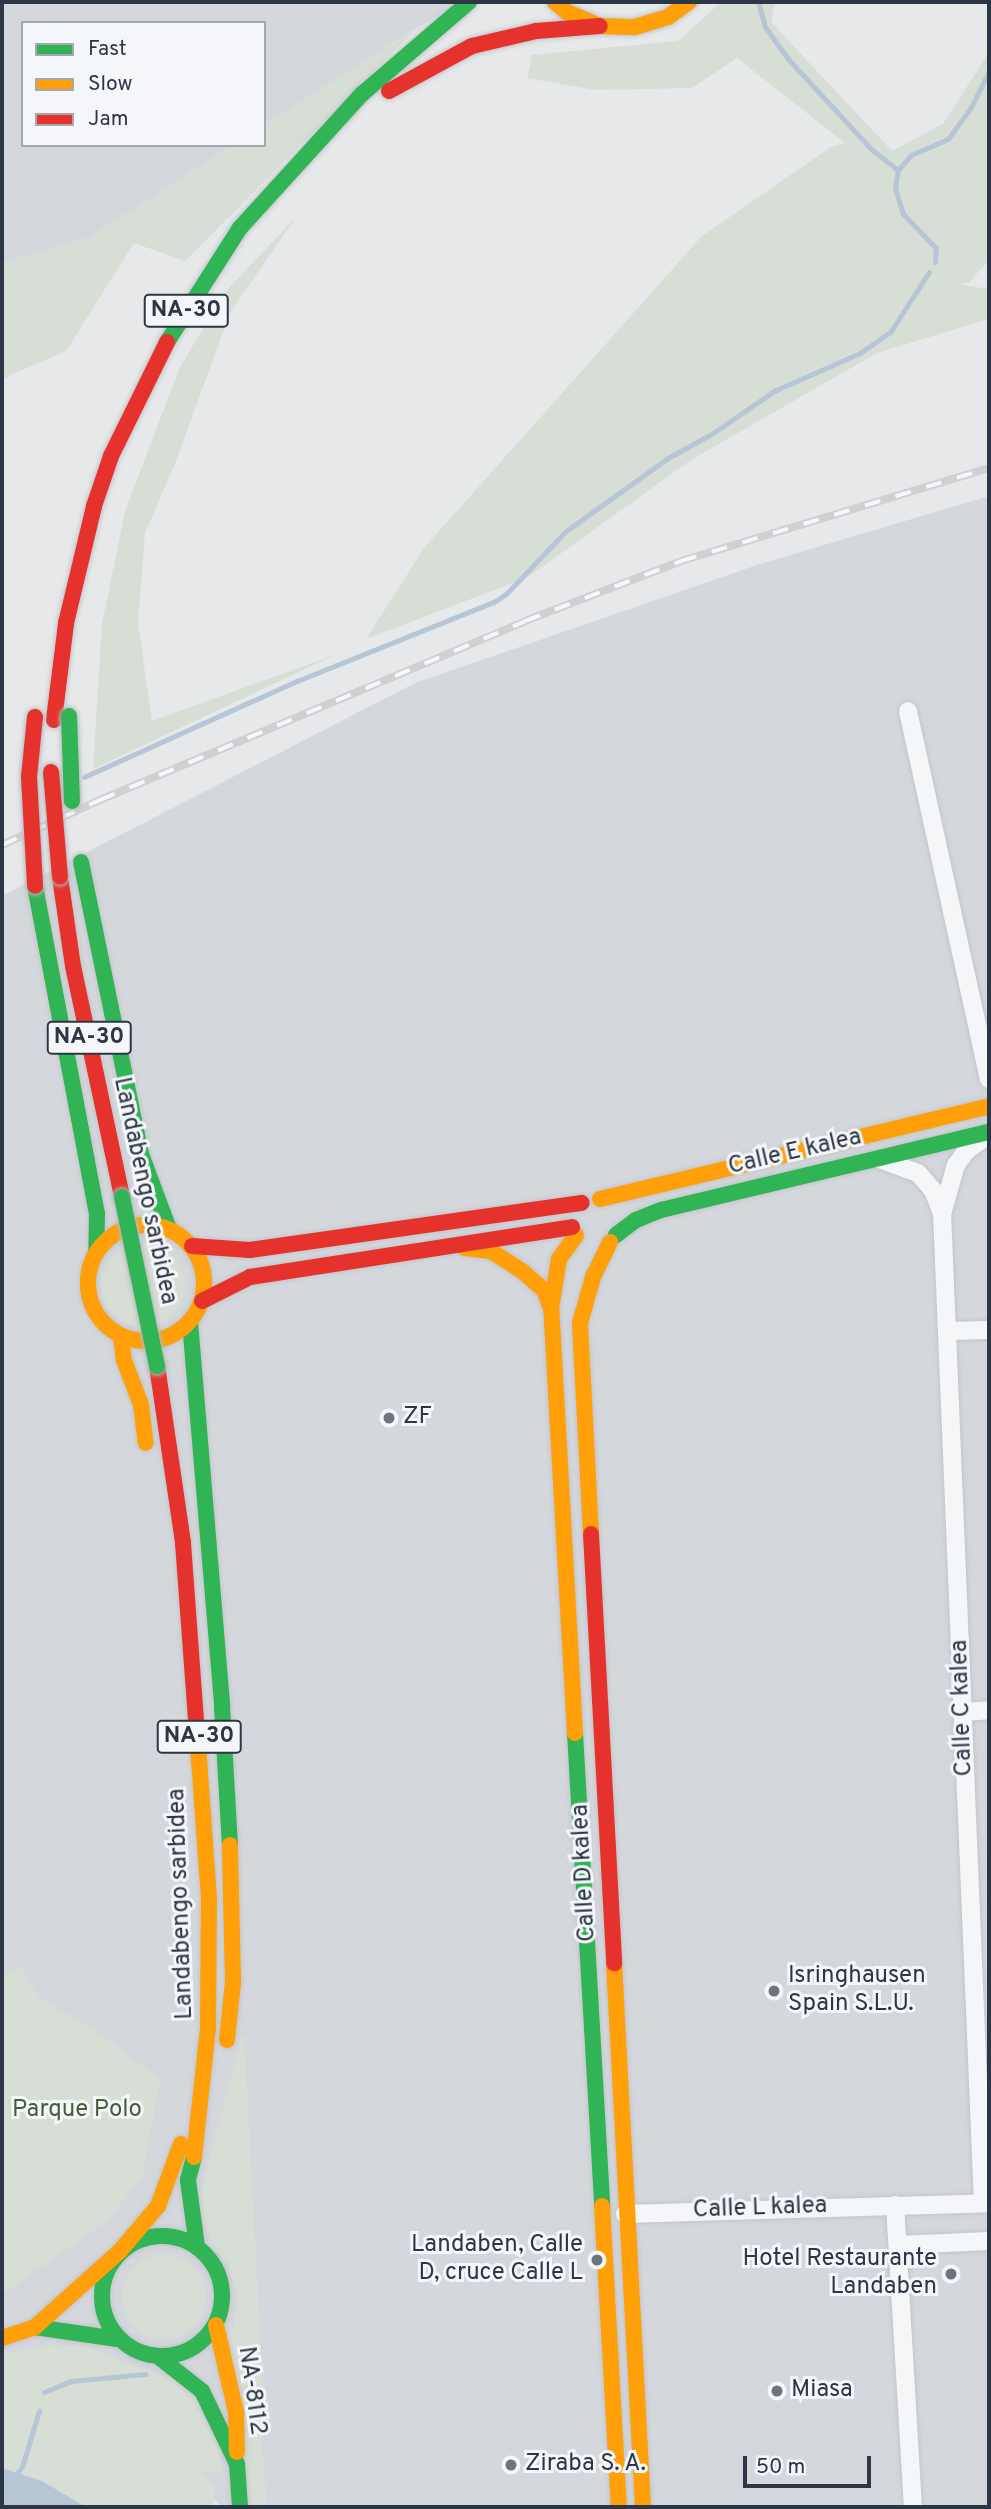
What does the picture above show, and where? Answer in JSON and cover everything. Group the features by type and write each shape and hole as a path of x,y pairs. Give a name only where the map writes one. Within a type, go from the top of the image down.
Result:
{"main road":[{"name":"NA-30","path":"75,823 59,723 66,624 94,506 111,456 169,338 240,228 362,94 469,2"},
{"path":"555,2 567,12 600,26 635,27 668,17 689,2"},
{"name":"NA-30","path":"319,141 401,82 472,46 536,30 600,26"},
{"path":"47,645 63,572 94,506"},
{"path":"36,711 29,777 35,886 97,1213 96,1252 87,1283 90,1301 98,1318 121,1337 145,1342 170,1337 190,1322 202,1301 205,1282 201,1263 192,1246 169,1229 149,1224 128,1227 110,1237 96,1252"},
{"name":"Landabengo sarbidea","path":"51,757 51,795 73,966 157,1366 183,1543 209,1899 208,2029 197,2110 196,2149 188,2180 197,2247"},
{"path":"80,856 138,1141 169,1229"},
{"name":"Calle E kalea","path":"600,1199 989,1106"},
{"name":"Calle E kalea","path":"613,1238 636,1220 661,1210 989,1133"},
{"path":"192,1246 250,1250 600,1199 617,1213 613,1238 591,1246 574,1232 453,1246 250,1277 202,1301"},
{"path":"574,1232 575,1209 582,1203"},
{"name":"Calle D kalea","path":"574,1232 559,1259 551,1308 619,2507"},
{"name":"Calle D kalea","path":"613,1238 593,1277 580,1323 625,2214 643,2507"},
{"path":"453,1246 491,1251 544,1290 551,1308"},
{"path":"190,1322 222,1707 233,1902 233,1982 224,2060 196,2149"},
{"path":"121,1337 124,1360 141,1405 149,1461"},
{"path":"178,2148 193,2067 192,1973"},
{"name":"Landabengo sarbidea","path":"2,2338 35,2327 120,2251 159,2206 178,2148 197,2110"},
{"path":"598,2119 606,2134 611,2201 625,2214 613,2239 614,2299 609,2316"},
{"name":"Landabengo sarbidea","path":"117,2339 106,2317 104,2281 120,2251 149,2238 181,2240 197,2247 211,2260 218,2275 221,2308 216,2325"},
{"path":"160,2358 184,2351 204,2339 216,2325"},
{"name":"NA-8112","path":"216,2325 236,2412 240,2507"},
{"name":"Landabengo sarbidea","path":"35,2327 117,2339 137,2351 160,2358"},
{"name":"NA-8112","path":"160,2358 202,2390 237,2468"}],"street":[{"path":"908,712 989,1079"},
{"path":"943,1214 956,1164 966,1151 989,1133"},
{"path":"876,1158 918,1173 933,1190 943,1214"},
{"name":"Calle C kalea","path":"943,1214 963,1712 984,2104 986,2203"},
{"path":"948,1331 989,1330"},
{"path":"963,1712 989,1710"},
{"name":"Calle L kalea","path":"625,2214 986,2203"},
{"path":"895,2205 913,2507"},
{"path":"899,2245 989,2241"}],"shaded area":[{"path":"2,2 459,2 266,124 266,21 21,21 21,147 230,147 89,238 2,263"},
{"path":"989,496 989,2507 221,2507 152,2433 2,2400 2,896 415,683 760,564"}],"green space":[{"path":"721,2 775,2 771,22 892,151 943,124 989,52 989,259 969,283 957,284 989,289 989,319 877,353 691,460 528,577 366,639 424,548 702,236 831,147 845,143 737,58 692,88 595,90 527,78 532,55 678,41"},
{"path":"421,24 185,261 134,243 66,351 2,379 2,263 89,238 230,147 266,147 266,124"},
{"path":"296,217 230,313 176,461 145,533 138,622 152,721 337,654 93,769 102,624 125,511 180,367 225,292"},
{"path":"143,1243 159,1246 173,1255 182,1269 185,1285 182,1301 173,1315 159,1324 143,1327 127,1324 113,1315 104,1301 101,1285 104,1269 113,1255 127,1246"},
{"name":"Parque Polo","path":"21,1966 40,1998 98,2032 160,2079 142,2177 109,2219 2,2295 2,1976"},
{"path":"241,2037 244,2037 265,2423 260,2424 267,2507 249,2507 228,2336 234,2325 238,2297 231,2274 202,2221 201,2195"},
{"path":"156,2255 172,2255 188,2262 199,2273 206,2289 203,2313 194,2327 172,2339 156,2339 140,2332 129,2321 122,2305 122,2289 129,2273 140,2262"},
{"path":"48,2345 85,2346 149,2372 175,2379 201,2401 215,2431 222,2472 200,2472 215,2489 213,2507 86,2507 42,2481 2,2468 2,2354"}],"water":[{"path":"2,2468 42,2481 86,2507 2,2507"}],"waterway":[{"path":"758,2 765,27 789,60 871,149 898,170"},
{"path":"935,262 936,248 903,214 895,188 898,170 911,155 948,139 970,109 989,71"},
{"path":"84,777 297,681 494,602 506,594 566,531 668,458 713,433 774,391 860,353 891,331 929,272"},
{"path":"44,2392 71,2381 146,2374"},
{"path":"15,2476 22,2467 39,2411"}],"railway":[{"path":"2,845 100,800 525,621 681,561 989,468"}],"traffic: fast":[{"path":"167,342 240,228 362,94 469,2"},
{"path":"69,716 72,801"},
{"path":"81,862 141,1154 169,1229"},
{"path":"35,886 97,1213 96,1252"},
{"path":"616,1235 636,1220 661,1210 989,1132"},
{"path":"122,1197 157,1366"},
{"path":"190,1322 222,1707 230,1845"},
{"path":"575,1733 602,2206"},
{"path":"194,2157 188,2180 197,2247"},
{"path":"162,2236 185,2241 204,2254 217,2273 222,2296 217,2319 204,2338 185,2351 162,2356 139,2351 120,2338 107,2319 102,2296 107,2273 120,2254 139,2241 162,2236"},
{"path":"35,2327 117,2339"},
{"path":"160,2358 202,2391 237,2464 240,2507"}],"traffic: slow":[{"path":"555,2 567,12 600,26 635,27 668,17 689,2"},
{"path":"600,1199 989,1106"},
{"path":"146,1225 168,1229 187,1242 200,1261 204,1283 200,1305 187,1324 168,1337 146,1341 124,1337 105,1324 92,1305 88,1283 92,1261 105,1242 124,1229 146,1225"},
{"path":"575,1733 551,1308 559,1259 576,1236"},
{"path":"591,1534 580,1323 593,1277 610,1242"},
{"path":"465,1248 491,1251 522,1271 544,1290 551,1308"},
{"path":"121,1337 124,1360 141,1405 146,1443"},
{"path":"194,2157 208,2029 209,1899 196,1718"},
{"path":"227,2040 233,1982 230,1845"},
{"path":"614,1963 643,2507"},
{"path":"2,2338 35,2327 120,2251 158,2206 181,2144"},
{"path":"602,2206 619,2507"},
{"path":"216,2325 236,2412 237,2452"}],"traffic: jam":[{"path":"389,91 472,46 536,31 600,26"},
{"path":"54,720 66,623 94,506 111,456 167,342"},
{"path":"35,717 29,777 35,886"},
{"path":"51,772 60,877"},
{"path":"60,877 73,966 122,1197"},
{"path":"192,1246 250,1250 582,1203"},
{"path":"202,1301 250,1277 572,1227"},
{"path":"157,1366 183,1543 196,1718"},
{"path":"591,1534 614,1963"}],"place":[{"name":"ZF","path":"389,1418"},
{"name":"Isringhausen Spain S.L.U.","path":"774,1991"},
{"name":"Landaben, Calle D, cruce Calle L","path":"597,2260"},
{"name":"Hotel Restaurante Landaben","path":"951,2274"},
{"name":"Miasa","path":"777,2391"},
{"name":"Ziraba S. A.","path":"511,2465"}]}
